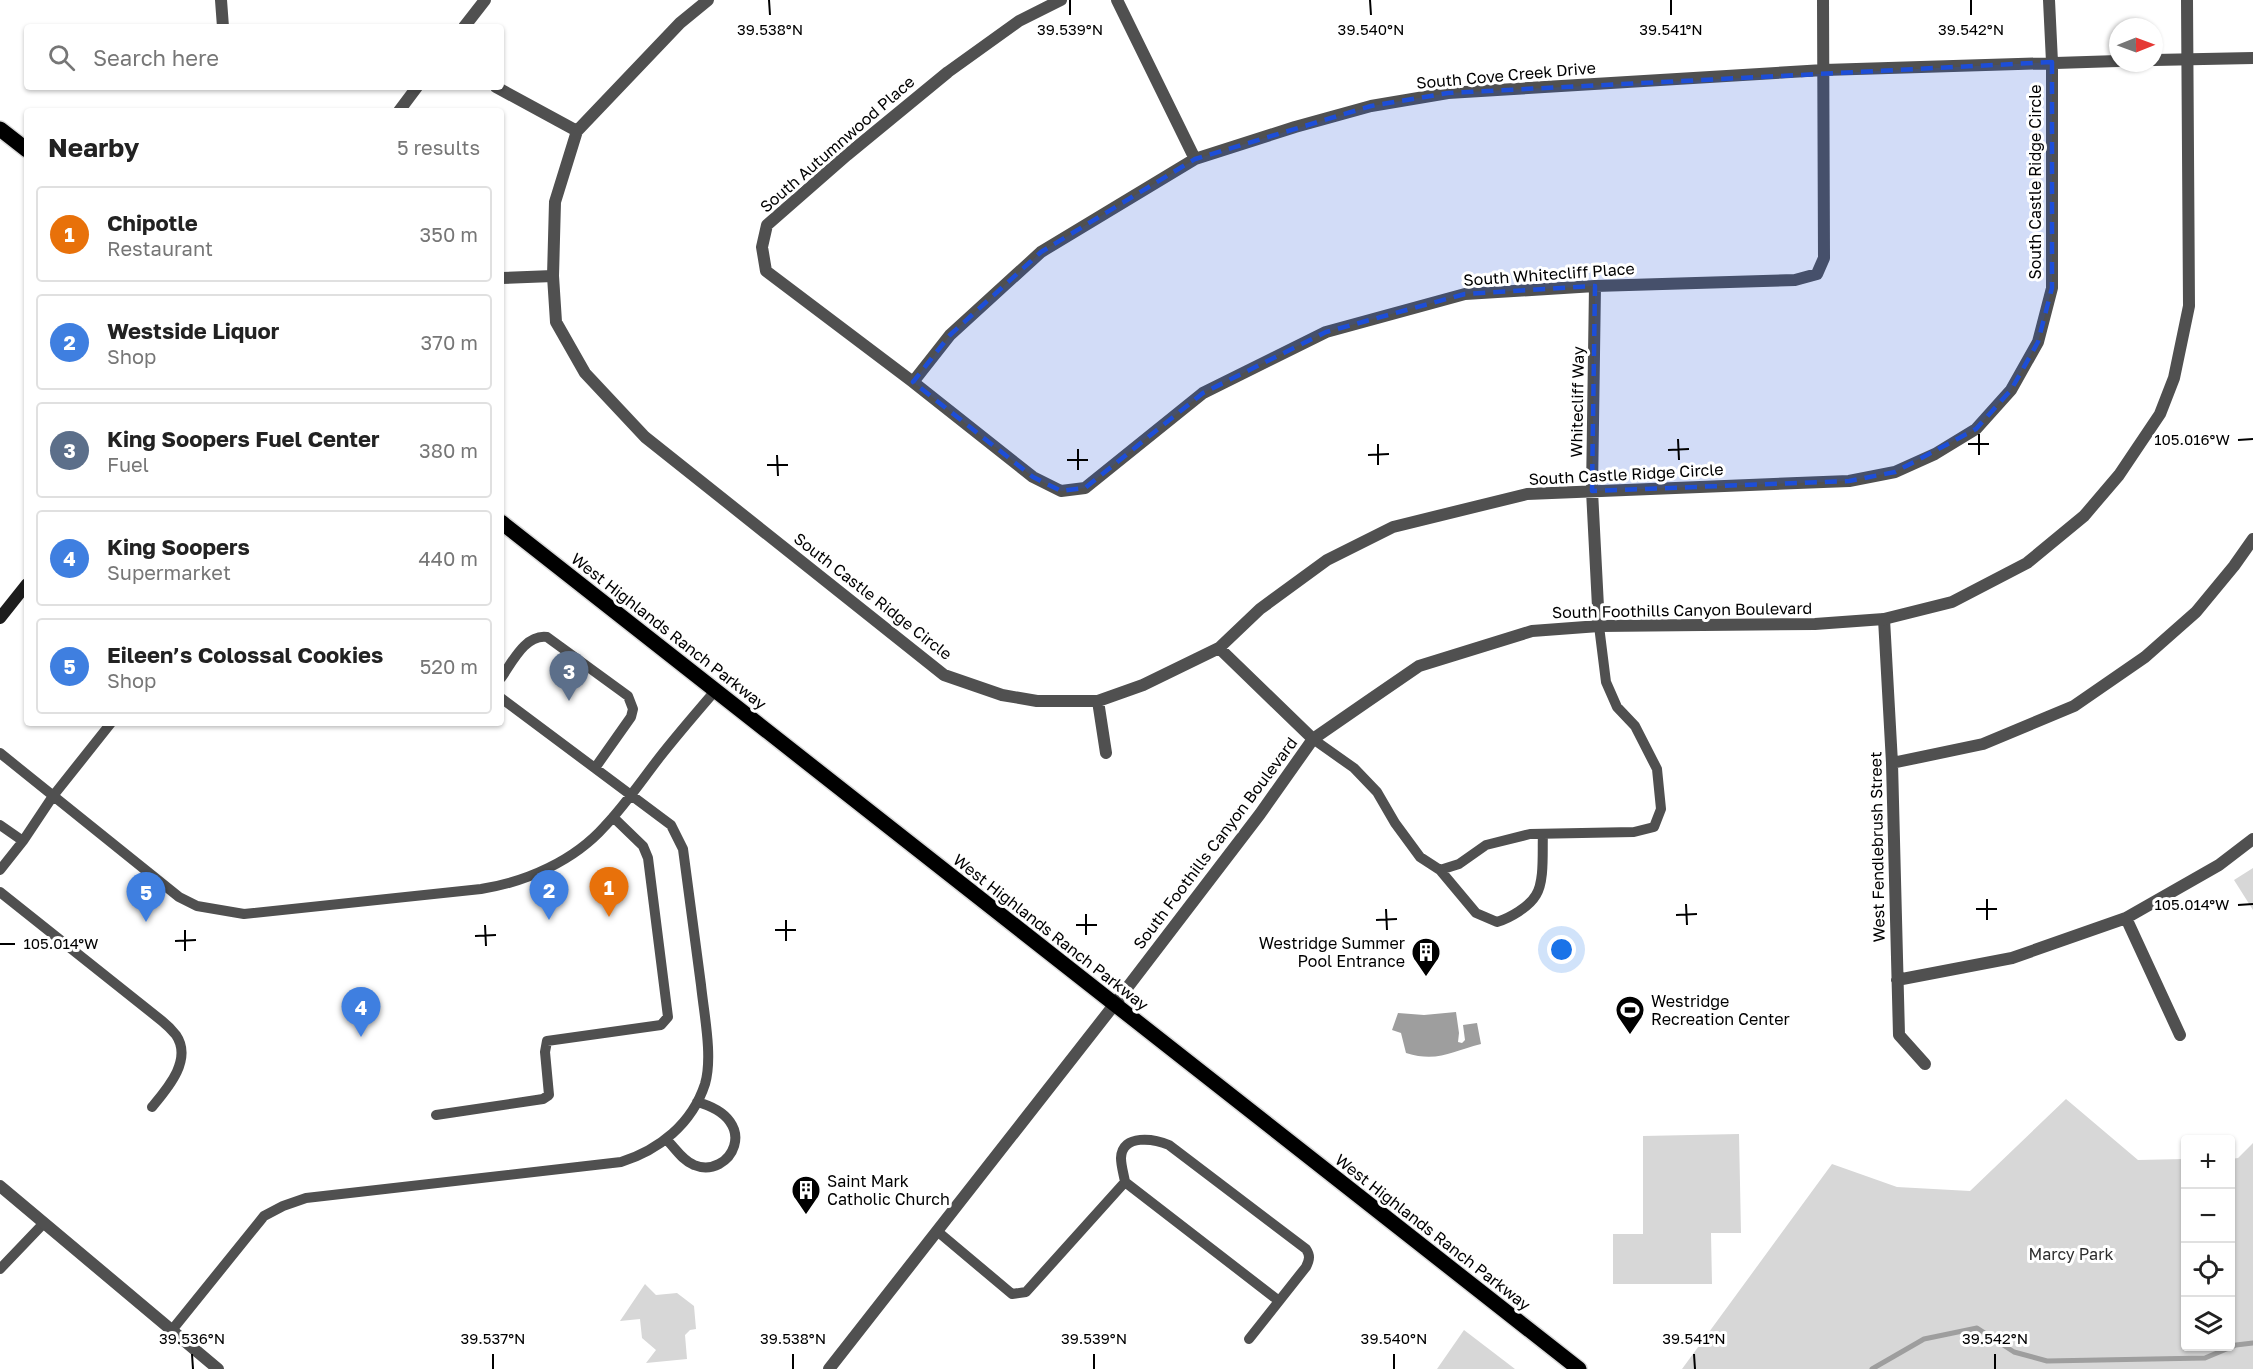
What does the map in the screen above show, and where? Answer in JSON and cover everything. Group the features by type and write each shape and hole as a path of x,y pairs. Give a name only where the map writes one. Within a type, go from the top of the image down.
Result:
{"main road":[{"path":"0,129 24,148"},
{"name":"West Highlands Ranch Parkway","path":"504,524 1579,1369"},
{"path":"0,618 24,588"}],"street":[{"path":"221,0 223,24"},
{"path":"466,24 485,0"},
{"name":"South Castle Ridge Circle","path":"708,0 680,22 576,131 555,202 553,276 556,322 585,373 645,437 944,675 1002,695 1037,700 1098,701 1143,685 1219,648 1260,609 1327,560 1393,527 1527,494 1849,481 1896,472 1935,454 1976,429 2011,390 2038,342 2052,288 2052,62 2049,0"},
{"name":"South Autumnwood Place","path":"913,382 766,271 762,247 767,225 847,154 948,72 1019,21 1061,0"},
{"path":"1117,0 1195,159"},
{"path":"1823,0 1824,70"},
{"name":"South Foothills Canyon Boulevard","path":"829,1369 1114,1005 1260,814 1313,739 1419,666 1532,631 1599,626 1815,624 1884,619 1952,602 2027,563 2084,516 2119,475 2160,414 2174,378 2189,306 2187,0"},
{"path":"2163,60 2253,58"},
{"name":"South Cove Creek Drive","path":"913,382 950,335 1041,252 1195,159 1295,127 1371,106 1448,93 1824,70 2109,61"},
{"name":"South Whitecliff Place","path":"913,382 1034,477 1061,491 1085,488 1203,393 1326,332 1465,294 1595,286 1795,280 1817,274 1824,258 1824,70"},
{"path":"401,108 415,90"},
{"path":"501,90 576,131"},
{"path":"504,278 553,276"},
{"name":"Whitecliff Way","path":"1595,286 1592,491 1599,626"},
{"path":"1892,763 1983,744 2074,706 2145,657 2196,612 2253,540"},
{"name":"West Fendlebrush Street","path":"1884,619 1892,763 1899,1035 1925,1064"},
{"path":"1219,648 1313,739"},
{"path":"1098,701 1106,753"},
{"path":"1897,980 2012,958 2126,918 2251,844"},
{"path":"2126,918 2180,1035"},
{"path":"0,1186 218,1369"}],"lane":[{"path":"1440,870 1459,864 1486,845 1530,834 1634,832 1654,827 1661,808 1657,769 1635,726 1617,707 1606,682 1599,626"},
{"path":"504,674 533,638 548,637 628,696 633,710 631,717 595,768"},
{"path":"0,753 179,897 197,906 244,914 501,886 531,875 570,856 590,841 613,817 671,743 716,691"},
{"path":"172,1330 264,1216 284,1206 306,1198 621,1162 667,1140 697,1102 705,1083 708,1059 683,849 671,825 504,700"},
{"path":"0,870 23,841 53,796 109,726"},
{"path":"1313,739 1354,768 1377,792 1395,823 1420,857 1440,870 1476,913 1497,922 1513,916 1536,895 1542,870 1543,834"},
{"path":"436,1115 543,1099 549,1095 545,1052 547,1041 662,1025 668,1017 648,858 643,846 613,817"},
{"path":"0,825 23,841"},
{"path":"0,892 162,1021 176,1035 180,1045 180,1054 174,1081 152,1107"},
{"path":"667,1140 682,1157 696,1167 714,1166 727,1159 735,1145 734,1128 731,1121 719,1109 697,1102"},
{"path":"1249,1339 1279,1301 1310,1261 1310,1254 1306,1248 1169,1145 1157,1140 1135,1140 1124,1147 1121,1157 1125,1182 1279,1301"},
{"path":"937,1231 1012,1294 1026,1293 1125,1182"},
{"path":"0,1269 44,1223"}],"highlighted area":[{"path":"2052,62 2052,288 2038,342 2011,390 1976,429 1895,472 1849,481 1592,491 1595,286 1465,294 1326,332 1203,393 1085,488 1061,491 1033,477 913,382 950,335 1041,252 1195,159 1371,106 1448,93"}],"green space":[{"path":"2253,868 2253,910 2234,880"},
{"name":"Marcy Park","path":"2066,1099 2138,1160 2181,1159 2181,1351 2235,1351 2235,1158 2253,1143 2253,1369 1682,1369 1832,1164 1897,1187 1970,1191"},
{"path":"1739,1134 1741,1233 1711,1233 1712,1284 1613,1284 1613,1234 1643,1234 1643,1136"},
{"path":"645,1284 656,1295 677,1293 694,1306 696,1329 690,1330 685,1335 687,1359 646,1363 656,1350 642,1338 640,1319 620,1321"},
{"path":"1464,1330 1515,1369 1437,1369"}],"shaded area":[{"path":"1456,1012 1458,1042 1462,1043 1465,1040 1463,1025 1477,1023 1481,1044 1445,1055 1417,1056 1406,1053 1401,1033 1392,1030 1398,1013 1424,1015"}],"waterway":[{"path":"1872,1369 1924,1339 1977,1328 2014,1352 2047,1361 2205,1358 2236,1345 2253,1343"}],"place":[{"name":"King Soopers Fuel Center","path":"569,701"},
{"name":"Chipotle","path":"609,917"},
{"name":"Westside Liquor","path":"549,920"},
{"name":"Eileen’s Colossal Cookies","path":"146,922"},
{"name":"Westridge Summer Pool Entrance","path":"1426,978"},
{"name":"Westridge Recreation Center","path":"1630,1036"},
{"name":"King Soopers","path":"361,1037"},
{"name":"Saint Mark Catholic Church","path":"806,1216"}]}
